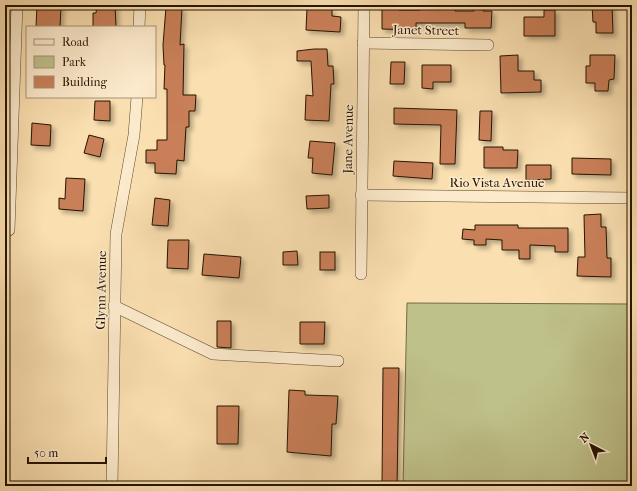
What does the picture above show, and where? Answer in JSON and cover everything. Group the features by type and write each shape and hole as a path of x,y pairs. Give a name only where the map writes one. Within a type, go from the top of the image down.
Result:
{"street":[{"path":"9,230 7,214 9,100 17,5"},
{"path":"139,26 140,5"},
{"name":"Jane Avenue","path":"360,274 364,5"},
{"name":"Janet Street","path":"363,43 488,45"},
{"name":"Glynn Avenue","path":"112,486 116,234 134,135 137,98"},
{"name":"Rio Vista Avenue","path":"361,195 632,198"},
{"path":"114,306 213,354 338,361"}],"green space":[{"path":"407,303 632,304 632,486 403,486"}],"building":[{"path":"37,5 61,5 60,26 36,26"},
{"path":"97,5 115,5 116,26 93,26 93,13 96,13"},
{"path":"382,5 399,5 399,10 420,10 420,8 455,8 455,11 474,11 474,5 483,5 483,11 492,11 491,28 465,28 465,23 416,23 416,30 382,29"},
{"path":"592,5 612,5 613,33 596,33 596,22 593,22"},
{"path":"166,7 182,8 180,45 184,44 183,95 196,95 195,111 189,111 189,127 186,127 184,161 177,160 176,174 155,173 155,163 146,163 146,150 157,150 157,140 167,140 167,89 164,89 165,65 163,45"},
{"path":"307,8 332,9 332,16 341,17 340,32 306,30"},
{"path":"544,10 555,10 555,36 524,36 524,17 544,17"},
{"path":"327,49 328,66 333,66 334,84 331,84 329,121 305,120 306,95 313,96 311,61 297,61 297,51"},
{"path":"518,55 518,71 534,71 534,80 541,80 541,92 501,93 500,56"},
{"path":"590,55 615,55 614,79 609,80 608,91 595,91 595,83 586,83 586,66 590,66"},
{"path":"391,62 405,62 404,84 390,84"},
{"path":"422,65 451,65 451,82 433,82 433,89 422,88"},
{"path":"95,101 110,101 110,121 94,120"},
{"path":"394,108 457,110 455,164 440,164 441,125 394,124"},
{"path":"480,111 492,111 491,141 479,140"},
{"path":"32,123 51,125 50,146 31,145"},
{"path":"89,135 104,139 100,157 84,153"},
{"path":"310,141 335,143 332,175 312,173 313,158 308,158"},
{"path":"484,147 503,147 503,150 518,150 517,168 484,168"},
{"path":"572,158 611,159 611,175 572,174"},
{"path":"394,161 433,163 432,179 393,176"},
{"path":"526,165 551,165 551,179 526,180"},
{"path":"66,178 85,179 83,211 59,209 59,198 65,199"},
{"path":"329,195 329,208 307,209 306,196"},
{"path":"155,198 170,200 168,226 152,225"},
{"path":"601,214 601,227 606,227 607,258 611,258 611,277 577,276 578,257 585,257 584,215"},
{"path":"475,225 518,225 518,228 568,228 568,252 555,252 555,246 530,245 530,259 519,259 519,250 502,250 502,240 486,239 486,245 474,245 474,240 462,239 463,229 475,230"},
{"path":"168,240 189,240 188,269 167,268"},
{"path":"297,251 298,265 283,265 283,252"},
{"path":"320,252 335,252 335,270 320,270"},
{"path":"204,254 241,257 239,278 202,275"},
{"path":"217,321 231,321 231,348 217,347"},
{"path":"300,322 325,322 324,344 300,344"},
{"path":"383,368 399,368 397,486 382,486"},
{"path":"289,390 305,391 305,395 338,396 336,424 332,424 331,456 287,452"},
{"path":"217,406 239,406 238,444 217,444"}]}
